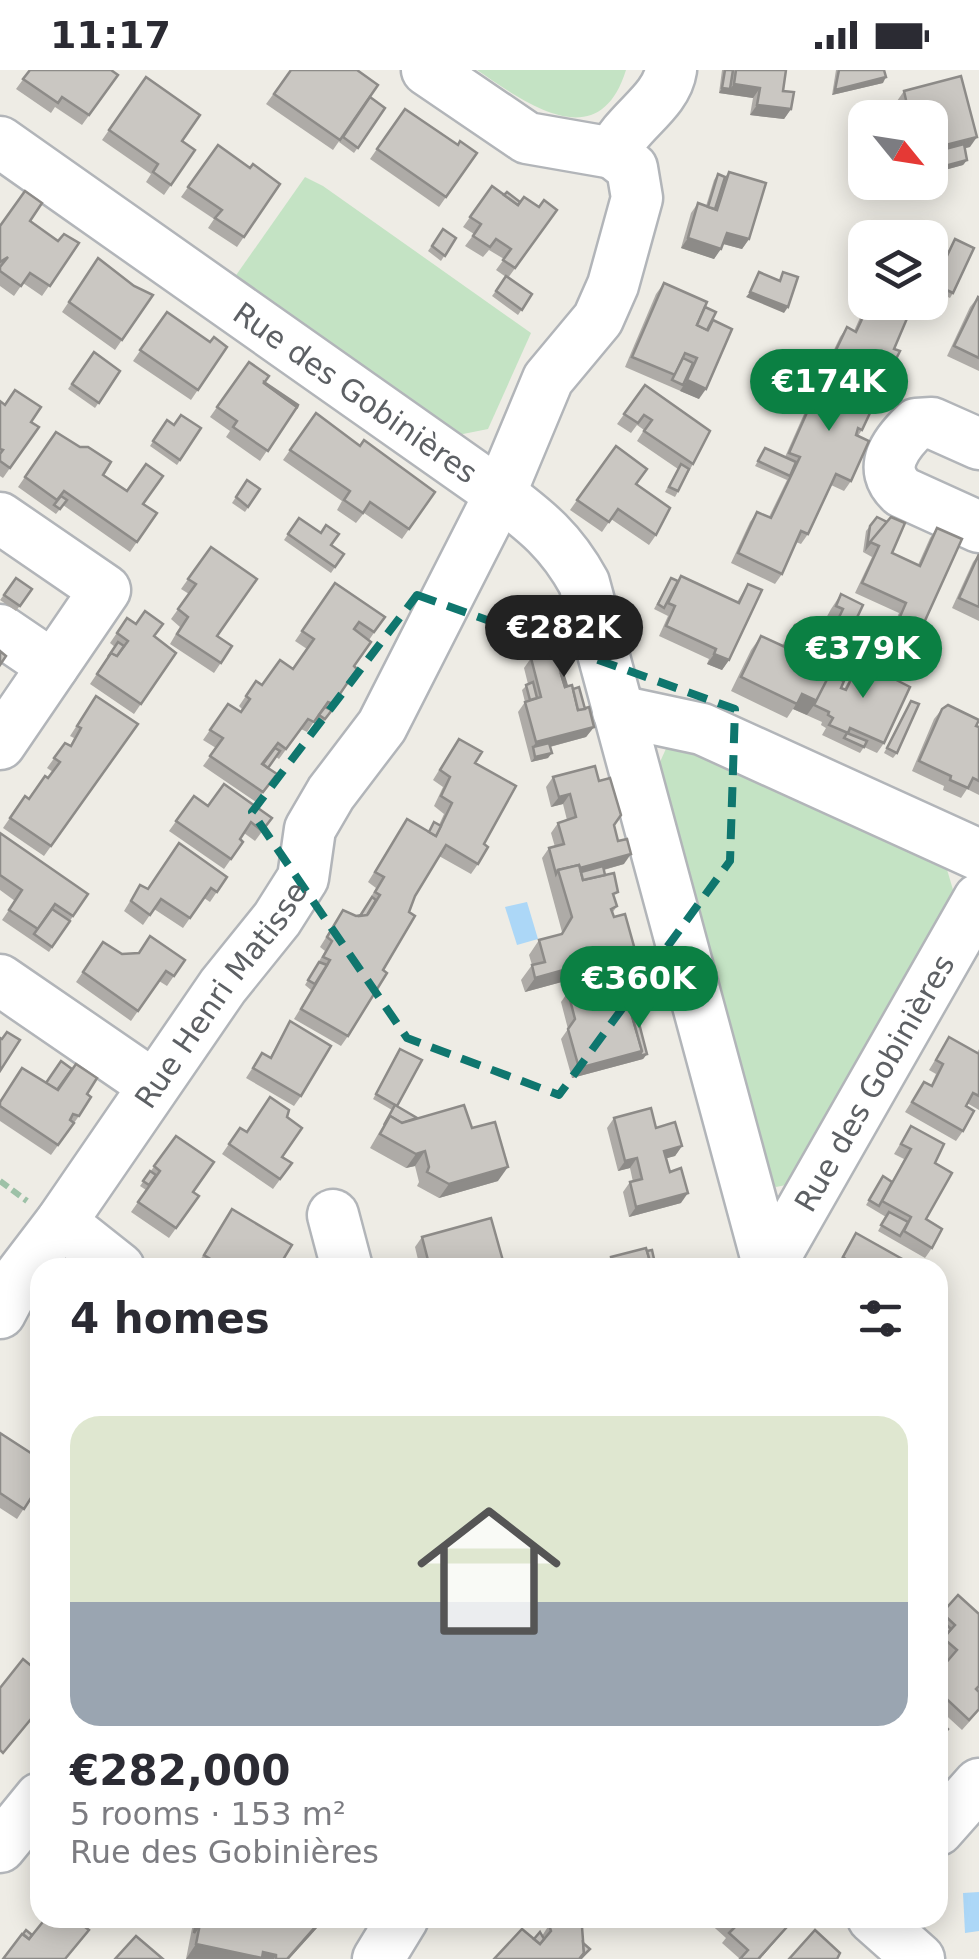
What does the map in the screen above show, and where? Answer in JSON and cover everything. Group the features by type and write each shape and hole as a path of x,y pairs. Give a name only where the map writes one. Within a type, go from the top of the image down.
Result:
{"street":[{"path":"427,70 527,138 613,153 620,136 668,85 671,70"},
{"name":"Rue des Gobinières","path":"0,142 500,494 547,530 568,554 584,582 767,1258"},
{"name":"Rue Henri Matisse","path":"34,1258 303,878 310,829 331,793 382,726 500,494 548,378 598,319 613,285 637,198 632,168 613,153"},
{"path":"979,444 932,423 916,424 893,449 888,464 893,484 902,492 979,527"},
{"path":"0,518 105,590 0,744"},
{"path":"0,630 53,666"},
{"path":"618,712 702,729 979,856"},
{"name":"Rue des Gobinières","path":"774,1258 979,899"},
{"path":"0,980 153,1085"},
{"path":"333,1215 344,1258"},
{"path":"61,1222 106,1258"},
{"name":"Rue Henri Matisse","path":"0,1313 30,1263"},
{"path":"948,1819 979,1784"},
{"path":"0,1847 30,1810"},
{"path":"378,1959 397,1928"},
{"path":"884,1928 919,1959"}],"highlighted area":[{"path":"417,595 735,709 730,861 559,1095 407,1038 252,812"}],"green space":[{"path":"477,70 626,70 614,96 598,111 580,117 539,108"},
{"path":"305,177 531,333 488,429 458,435 232,281"},
{"path":"695,737 943,856 959,910 791,1184 776,1187 766,1179 657,769 668,744"}],"water":[{"path":"527,902 538,939 517,945 505,907"},
{"path":"979,1892 979,1931 965,1933 963,1893"}],"building":[{"path":"30,70 111,70 118,75 89,115 62,97 58,103 23,79"},
{"path":"291,70 357,70 378,85 340,140 274,94"},
{"path":"725,70 733,70 730,89 722,88"},
{"path":"736,70 786,70 783,91 794,92 791,109 757,105 760,88 734,84"},
{"path":"839,70 884,70 886,77 835,90"},
{"path":"961,76 977,137 948,144 948,100 906,100 904,91"},
{"path":"146,77 200,115 182,141 195,150 171,185 153,172 158,164 109,130"},
{"path":"370,97 385,108 358,148 343,137"},
{"path":"405,109 458,145 460,141 477,153 446,197 377,149"},
{"path":"964,144 967,160 948,165 948,148"},
{"path":"218,145 280,184 244,237 215,218 222,210 188,187"},
{"path":"729,172 766,183 749,239 727,233 721,249 688,238 698,203 717,210"},
{"path":"718,174 725,177 715,209 708,207"},
{"path":"492,186 518,205 524,197 539,207 544,200 557,210 515,268 503,260 511,249 496,239 490,247 473,236 481,224 470,217"},
{"path":"25,191 42,203 30,221 58,241 64,234 79,243 50,286 30,273 21,286 0,271 8,257 0,262 0,226"},
{"path":"507,192 520,202 518,205 504,195"},
{"path":"443,229 456,238 445,256 432,246"},
{"path":"955,239 974,248 953,293 948,291 948,254"},
{"path":"98,258 134,286 153,295 122,340 69,302"},
{"path":"759,272 780,281 783,272 798,277 788,307 750,292"},
{"path":"506,276 532,294 522,310 496,291"},
{"path":"664,283 707,302 697,325 708,330 713,320 732,329 706,389 687,380 697,358 685,353 675,375 632,357"},
{"path":"979,298 979,358 954,346"},
{"path":"705,307 716,312 707,330 697,325"},
{"path":"167,312 210,342 214,337 227,347 198,390 140,350"},
{"path":"862,320 906,320 894,349 900,351 885,381 870,374 855,407 870,413 856,435 869,441 851,481 836,474 808,534 801,531 782,574 738,553 757,512 771,518 800,457 789,453 817,390 847,327 856,332"},
{"path":"94,352 120,371 99,403 72,384"},
{"path":"683,358 693,363 683,385 672,380"},
{"path":"249,362 269,376 264,383 297,407 268,451 233,427 237,421 217,407"},
{"path":"645,385 710,431 693,464 644,431 652,420 644,415 638,423 624,414"},
{"path":"792,385 814,395 808,409 786,400"},
{"path":"15,390 41,407 31,422 39,427 10,468 0,461 0,401 5,405"},
{"path":"316,413 360,446 364,440 435,492 409,529 370,502 363,513 344,500 350,491 290,450"},
{"path":"181,415 201,428 180,460 153,441 167,420 174,425"},
{"path":"56,432 111,462 103,475 127,491 146,464 163,476 143,504 157,513 137,542 64,491 57,500 25,477"},
{"path":"616,446 647,469 636,484 670,508 656,535 618,509 609,522 577,500"},
{"path":"765,448 796,462 790,476 758,461"},
{"path":"681,464 689,469 678,491 669,487"},
{"path":"247,480 260,489 248,507 236,497"},
{"path":"61,496 67,500 60,509 54,505"},
{"path":"877,517 887,522 867,547 870,526"},
{"path":"891,517 905,523 892,553 920,566 937,528 962,539 918,636 896,626 906,603 862,583 879,546 870,542"},
{"path":"299,518 321,533 326,525 339,534 331,545 344,554 335,567 288,534"},
{"path":"211,547 257,579 217,636 232,646 221,663 177,634 188,617 178,609 196,584 188,579"},
{"path":"979,554 979,607 959,598"},
{"path":"681,576 739,603 748,584 762,590 729,660 714,654 716,649 666,626 675,606 668,603"},
{"path":"16,578 32,589 20,606 4,595"},
{"path":"671,578 678,581 664,608 658,604"},
{"path":"335,583 385,617 374,632 359,622 354,629 371,642 354,666 357,669 333,704 328,702 314,722 308,719 286,749 278,743 262,764 277,774 263,792 210,756 223,738 210,730 228,704 241,712 256,681 262,685 280,660 293,669 314,639 302,631"},
{"path":"841,594 863,605 817,701 802,694 797,704 741,677 761,636 785,647 795,625 801,623 830,636 843,609 836,606"},
{"path":"145,611 163,624 154,636 176,653 141,704 97,674 111,653 117,656 128,641 117,633 127,618 136,624"},
{"path":"118,642 124,646 117,656 111,653 108,657"},
{"path":"562,651 567,668 560,670 565,687 572,685 578,710 589,707 594,727 536,742 525,702 541,697 531,658"},
{"path":"837,660 846,664 839,679 844,681 841,688 846,690 858,665 863,663 910,687 884,743 850,728 848,733 829,725 833,718 829,712 814,705"},
{"path":"533,682 537,698 530,700 526,685"},
{"path":"579,687 585,709 578,710 573,689"},
{"path":"96,696 138,724 51,846 10,818 25,796 29,799 60,762 54,758 65,743 71,746 81,728 77,726"},
{"path":"911,701 919,704 897,753 887,748"},
{"path":"948,705 979,720 979,781 973,778 968,788 919,761 942,709"},
{"path":"325,707 332,710 325,719 319,715"},
{"path":"847,733 867,741 864,747 844,738"},
{"path":"459,739 482,752 475,763 516,786 484,844 488,847 478,864 446,845 415,896 409,912 415,916 383,970 387,973 348,1036 301,1009 330,960 323,957 332,941 327,937 343,910 356,916 368,914 380,895 375,892 384,877 375,872 407,819 436,836 452,803 441,796 450,777 440,770"},
{"path":"549,743 552,753 535,757 533,747"},
{"path":"275,748 280,751 268,768 263,764"},
{"path":"595,766 599,781 610,778 621,815 614,825 618,841 627,839 631,854 558,870 556,874 549,848 564,844 558,823 576,817 570,794 559,797 553,777"},
{"path":"224,784 272,818 262,831 251,822 231,859 176,821 194,796 208,806"},
{"path":"434,822 441,826 436,836 429,832"},
{"path":"0,833 88,894 73,916 55,904 38,929 9,910 22,890 0,875"},
{"path":"179,843 227,877 217,892 211,888 190,918 161,899 150,915 131,901 140,885 148,889"},
{"path":"579,865 583,880 614,873 617,906 611,909 614,917 625,914 635,950 535,978 532,965 545,962 539,940 562,934 572,917 558,870"},
{"path":"603,866 605,875 583,880 581,872"},
{"path":"372,897 376,900 367,915 360,916"},
{"path":"52,909 70,921 52,947 34,934"},
{"path":"150,936 185,960 174,976 166,971 138,1011 83,972 103,942 122,954 139,953"},
{"path":"319,962 327,965 315,984 308,980"},
{"path":"636,973 644,1001 629,1005 642,1051 579,1068 568,1029 575,1019 568,992"},
{"path":"635,1008 647,1054 639,1056 642,1051 630,1009"},
{"path":"290,1021 331,1046 301,1096 253,1068 262,1053 271,1058"},
{"path":"7,1032 20,1040 0,1071 0,1038"},
{"path":"949,1037 979,1054 979,1096 973,1093 966,1106 974,1111 963,1131 912,1102 924,1082 932,1086 943,1064 936,1060"},
{"path":"400,1049 422,1060 397,1106 376,1094"},
{"path":"61,1061 72,1069 57,1090 46,1083"},
{"path":"76,1064 97,1078 87,1094 91,1097 79,1116 73,1114 70,1120 74,1123 58,1145 0,1106 22,1068 58,1090"},
{"path":"270,1097 289,1110 287,1117 302,1128 282,1157 292,1163 280,1179 229,1144 240,1128 247,1132"},
{"path":"395,1105 417,1118 402,1123 390,1116 384,1125"},
{"path":"464,1105 472,1128 495,1122 508,1167 449,1184 427,1172 425,1151 416,1154 380,1134 390,1116 402,1123"},
{"path":"651,1108 656,1128 675,1122 682,1146 664,1151 670,1172 681,1168 688,1193 636,1207 630,1182 642,1179 637,1158 625,1161 614,1118"},
{"path":"911,1126 944,1144 935,1163 952,1173 926,1219 942,1229 932,1248 904,1231 911,1217 882,1201 911,1149 901,1144"},
{"path":"176,1136 214,1162 193,1192 199,1196 176,1228 138,1202 160,1171 154,1166"},
{"path":"150,1171 156,1175 149,1185 143,1181"},
{"path":"883,1176 892,1182 879,1206 869,1200"},
{"path":"232,1209 292,1245 284,1258 204,1255"},
{"path":"889,1212 908,1222 900,1236 881,1225"},
{"path":"491,1218 502,1258 427,1258 422,1237"},
{"path":"856,1233 900,1258 844,1258"},
{"path":"646,1248 649,1258 611,1258"},
{"path":"0,1433 30,1452 30,1500 24,1509 0,1493"},
{"path":"958,1595 979,1614 979,1709 969,1720 948,1700 948,1660 957,1650 948,1642 948,1633 955,1625 948,1619 948,1606"},
{"path":"23,1659 30,1665 30,1720 3,1753 0,1750 0,1688"},
{"path":"38,1928 89,1930 65,1959 3,1959 22,1934 29,1939"},
{"path":"199,1928 314,1928 287,1959 276,1959 276,1955 263,1952 262,1958 196,1944"},
{"path":"550,1928 582,1928 584,1953 579,1959 494,1959 522,1929 540,1944"},
{"path":"734,1928 786,1928 758,1959 740,1959 748,1950 729,1933"},
{"path":"815,1930 840,1953 837,1959 789,1959"},
{"path":"136,1936 163,1959 115,1959"}]}
